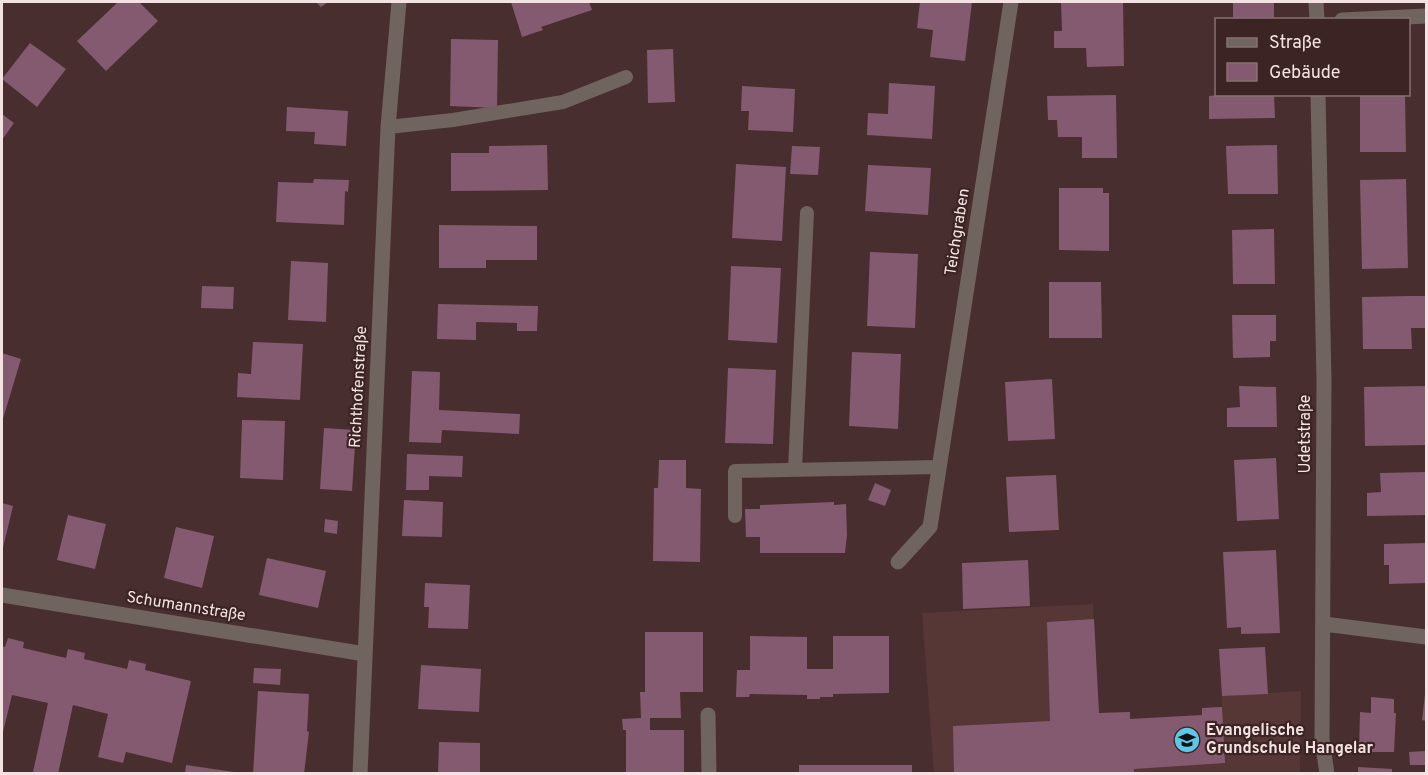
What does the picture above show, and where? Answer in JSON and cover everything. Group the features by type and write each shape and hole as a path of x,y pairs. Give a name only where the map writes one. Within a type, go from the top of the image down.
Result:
{"street":[{"name":"Richthofenstraße","path":"360,774 388,127 399,2"},
{"name":"Teichgraben","path":"898,562 930,527 1011,2"},
{"path":"1316,2 1317,18"},
{"path":"1384,18 1426,16"},
{"name":"Udetstraße","path":"1318,96 1324,380 1322,739 1327,774"},
{"name":"Schumannstraße","path":"2,595 365,654"},
{"path":"1324,624 1426,637"},
{"path":"708,715 709,774"}],"lane":[{"path":"388,127 453,120 563,102 626,77"},
{"path":"795,469 807,213"},
{"path":"735,516 735,471 939,467"}],"shaded area":[{"path":"1093,604 1099,713 1130,712 1131,719 1202,715 1202,708 1222,707 1222,696 1301,691 1300,773 934,773 922,613"}],"building":[{"path":"118,2 139,2 158,21 106,71 77,41"},
{"path":"316,2 328,2 321,7"},
{"path":"511,2 589,2 592,10 541,27 543,30 522,37"},
{"path":"920,2 972,2 965,61 930,57 933,30 917,28"},
{"path":"1061,2 1123,2 1124,66 1087,67 1086,48 1054,48 1054,31 1062,31"},
{"path":"1233,2 1274,2 1274,18 1233,18"},
{"path":"451,39 498,40 497,108 450,106"},
{"path":"30,43 66,69 37,107 2,79"},
{"path":"673,49 675,102 648,103 647,50"},
{"path":"889,83 935,86 932,139 867,135 868,113 888,114"},
{"path":"742,86 795,89 793,132 748,130 749,111 741,111"},
{"path":"1116,95 1117,158 1082,158 1082,137 1058,137 1057,120 1048,120 1047,96"},
{"path":"1209,96 1274,96 1275,118 1209,119"},
{"path":"1360,96 1405,96 1406,152 1360,152"},
{"path":"287,107 348,111 346,146 314,144 315,132 286,131"},
{"path":"2,114 14,123 2,140"},
{"path":"547,145 548,190 451,191 451,153 489,153 489,146"},
{"path":"1277,145 1278,194 1228,194 1226,146"},
{"path":"792,146 820,147 818,175 790,174"},
{"path":"736,164 786,167 782,241 732,238"},
{"path":"868,165 931,168 928,215 865,211"},
{"path":"314,179 349,180 348,192 345,191 344,225 276,222 278,182 313,183"},
{"path":"1406,179 1408,268 1362,269 1360,180"},
{"path":"1059,188 1103,188 1103,193 1109,193 1109,251 1059,250"},
{"path":"439,225 537,226 537,260 486,260 486,268 439,268"},
{"path":"1274,229 1275,284 1233,284 1232,230"},
{"path":"870,252 918,254 915,328 867,326"},
{"path":"291,261 328,263 326,322 288,320"},
{"path":"731,266 781,268 777,343 728,340"},
{"path":"1049,282 1101,282 1102,338 1049,338"},
{"path":"202,286 234,287 233,309 201,308"},
{"path":"1426,296 1426,328 1411,328 1412,349 1363,349 1362,297"},
{"path":"438,304 538,306 537,331 517,331 517,323 476,322 476,340 437,339"},
{"path":"1232,315 1276,315 1276,341 1270,341 1270,357 1233,358"},
{"path":"253,342 303,344 300,400 237,397 238,373 251,374"},
{"path":"852,352 901,354 898,429 849,426"},
{"path":"2,353 21,359 2,422"},
{"path":"728,368 776,370 773,444 725,443"},
{"path":"412,371 440,372 439,410 520,414 519,434 442,430 441,443 409,442"},
{"path":"1052,379 1055,439 1008,441 1005,382"},
{"path":"1239,386 1276,387 1277,427 1227,427 1227,408 1240,407"},
{"path":"1426,386 1426,445 1365,446 1364,387"},
{"path":"242,420 285,421 283,480 240,478"},
{"path":"324,428 356,430 352,491 320,489"},
{"path":"407,454 463,456 462,477 429,476 429,490 406,490"},
{"path":"1276,458 1279,519 1237,521 1234,460"},
{"path":"659,460 686,460 686,488 701,489 700,562 653,561 654,488 658,488"},
{"path":"1426,472 1426,515 1367,516 1367,493 1381,492 1380,473"},
{"path":"1056,475 1059,530 1009,532 1006,477"},
{"path":"875,483 891,490 885,506 868,500"},
{"path":"404,500 443,502 442,537 402,536"},
{"path":"834,502 834,505 846,504 845,553 760,553 760,537 746,537 745,509 760,509 760,505"},
{"path":"2,503 13,506 2,552"},
{"path":"68,515 106,524 95,569 57,560"},
{"path":"325,519 338,521 337,534 324,532"},
{"path":"176,527 214,536 202,588 164,578"},
{"path":"1426,543 1426,583 1389,584 1389,565 1384,565 1384,544"},
{"path":"1276,550 1280,633 1241,634 1241,627 1227,628 1223,552"},
{"path":"267,558 326,571 318,608 259,595"},
{"path":"1028,560 1030,606 963,609 962,563"},
{"path":"425,583 470,585 468,629 428,628 429,607 424,607"},
{"path":"1094,619 1099,713 1130,712 1130,719 1202,715 1202,708 1222,707 1225,763 1134,769 1134,774 954,774 953,726 1050,721 1047,622"},
{"path":"645,632 703,632 703,692 680,692 681,718 650,718 650,730 684,730 684,774 626,774 626,730 623,730 622,719 641,718 640,692 645,692"},
{"path":"750,636 807,637 807,669 833,669 833,636 889,636 889,693 833,694 833,697 820,697 820,699 807,699 807,695 750,694 749,697 736,697 737,670 750,670"},
{"path":"8,638 24,642 23,648 66,658 68,649 85,653 84,659 127,669 129,660 146,664 145,670 191,681 172,763 126,752 123,763 98,757 108,714 73,705 58,774 33,772 48,703 12,695 2,736 2,646 5,647"},
{"path":"1265,647 1268,694 1222,696 1219,649"},
{"path":"421,665 481,669 479,712 418,709"},
{"path":"254,668 281,669 280,685 253,683"},
{"path":"258,691 309,694 307,731 309,732 304,774 253,774"},
{"path":"1426,695 1426,721 1422,720"},
{"path":"1371,697 1394,699 1394,713 1396,713 1394,752 1359,752 1360,712 1371,713"},
{"path":"439,742 480,743 480,774 438,774"},
{"path":"1426,751 1426,765 1410,765 1409,752"},
{"path":"186,765 234,772 234,774 185,774"},
{"path":"799,765 912,765 912,774 799,774"},
{"path":"1358,767 1392,769 1392,774 1358,774"}],"place":[{"name":"Evangelische Grundschule Hangelar","path":"1187,740"}]}
